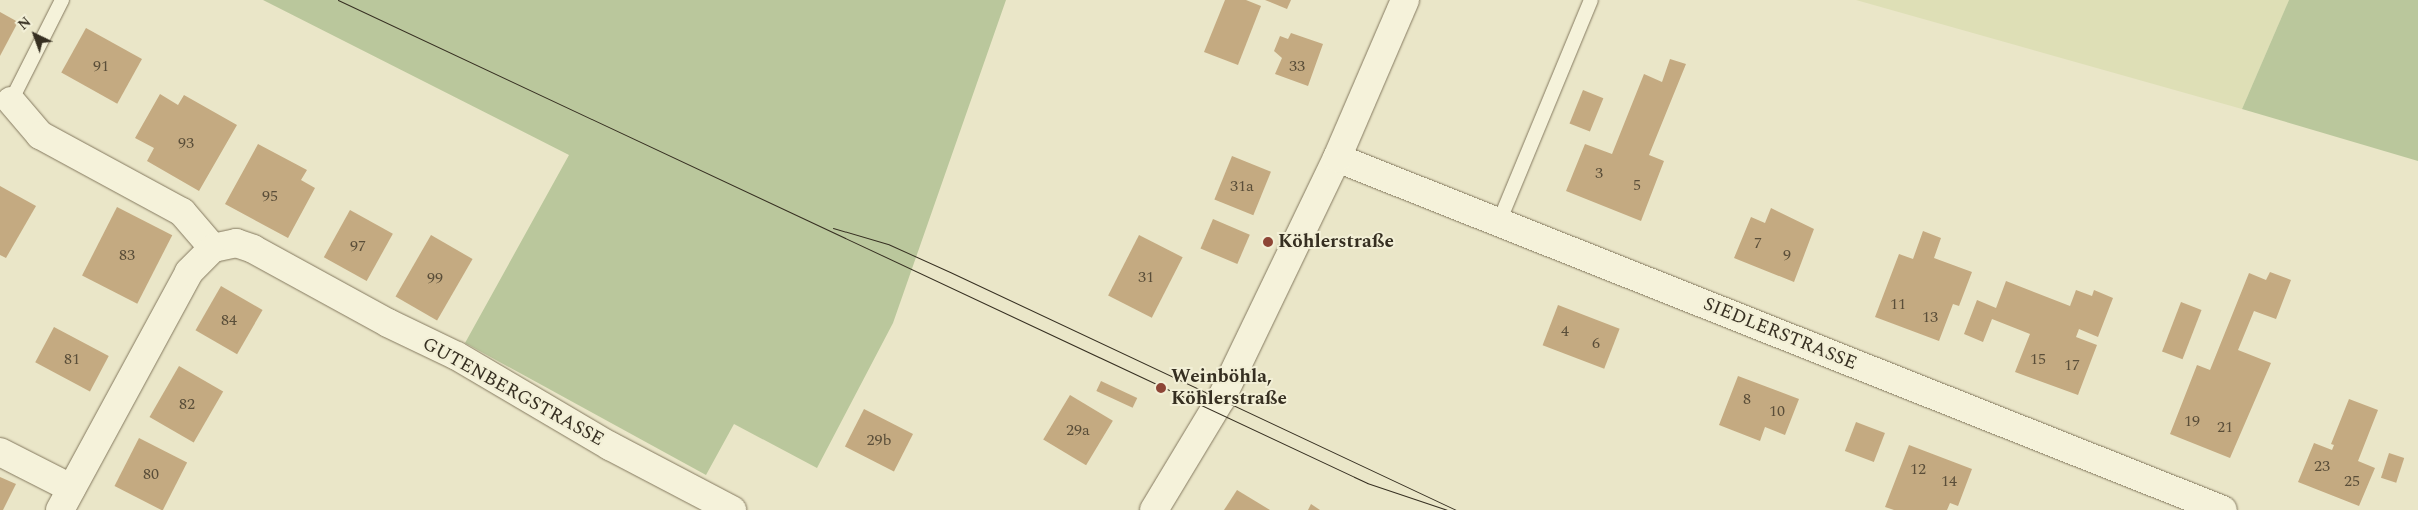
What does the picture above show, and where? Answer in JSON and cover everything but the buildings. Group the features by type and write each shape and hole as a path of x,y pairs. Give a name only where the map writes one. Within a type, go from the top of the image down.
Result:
{"street":[{"path":"1154,510 1215,413 1337,158 1405,0"},
{"path":"0,452 65,499 189,272 213,248 182,212 40,135 11,102"},
{"name":"SIEDLERSTRASSE","path":"1337,158 2223,510"},
{"name":"GUTENBERGSTRASSE","path":"213,248 236,243 253,249 388,324 457,356 610,446 732,510"}],"lane":[{"path":"11,102 62,0"},
{"path":"1499,222 1591,0"}],"green space":[{"path":"263,0 1006,0 893,323 817,468 734,424 706,475 465,343 569,155"},
{"path":"1856,0 2289,0 2242,109"},
{"path":"2289,0 2418,0 2418,161 2242,109"}],"tram line":[{"path":"338,0 1367,483 1447,510"},
{"path":"833,228 888,244 950,272 1456,510"}],"place":[{"name":"Köhlerstraße","path":"1268,242"},
{"name":"Weinböhla, Köhlerstraße","path":"1161,388"}]}
